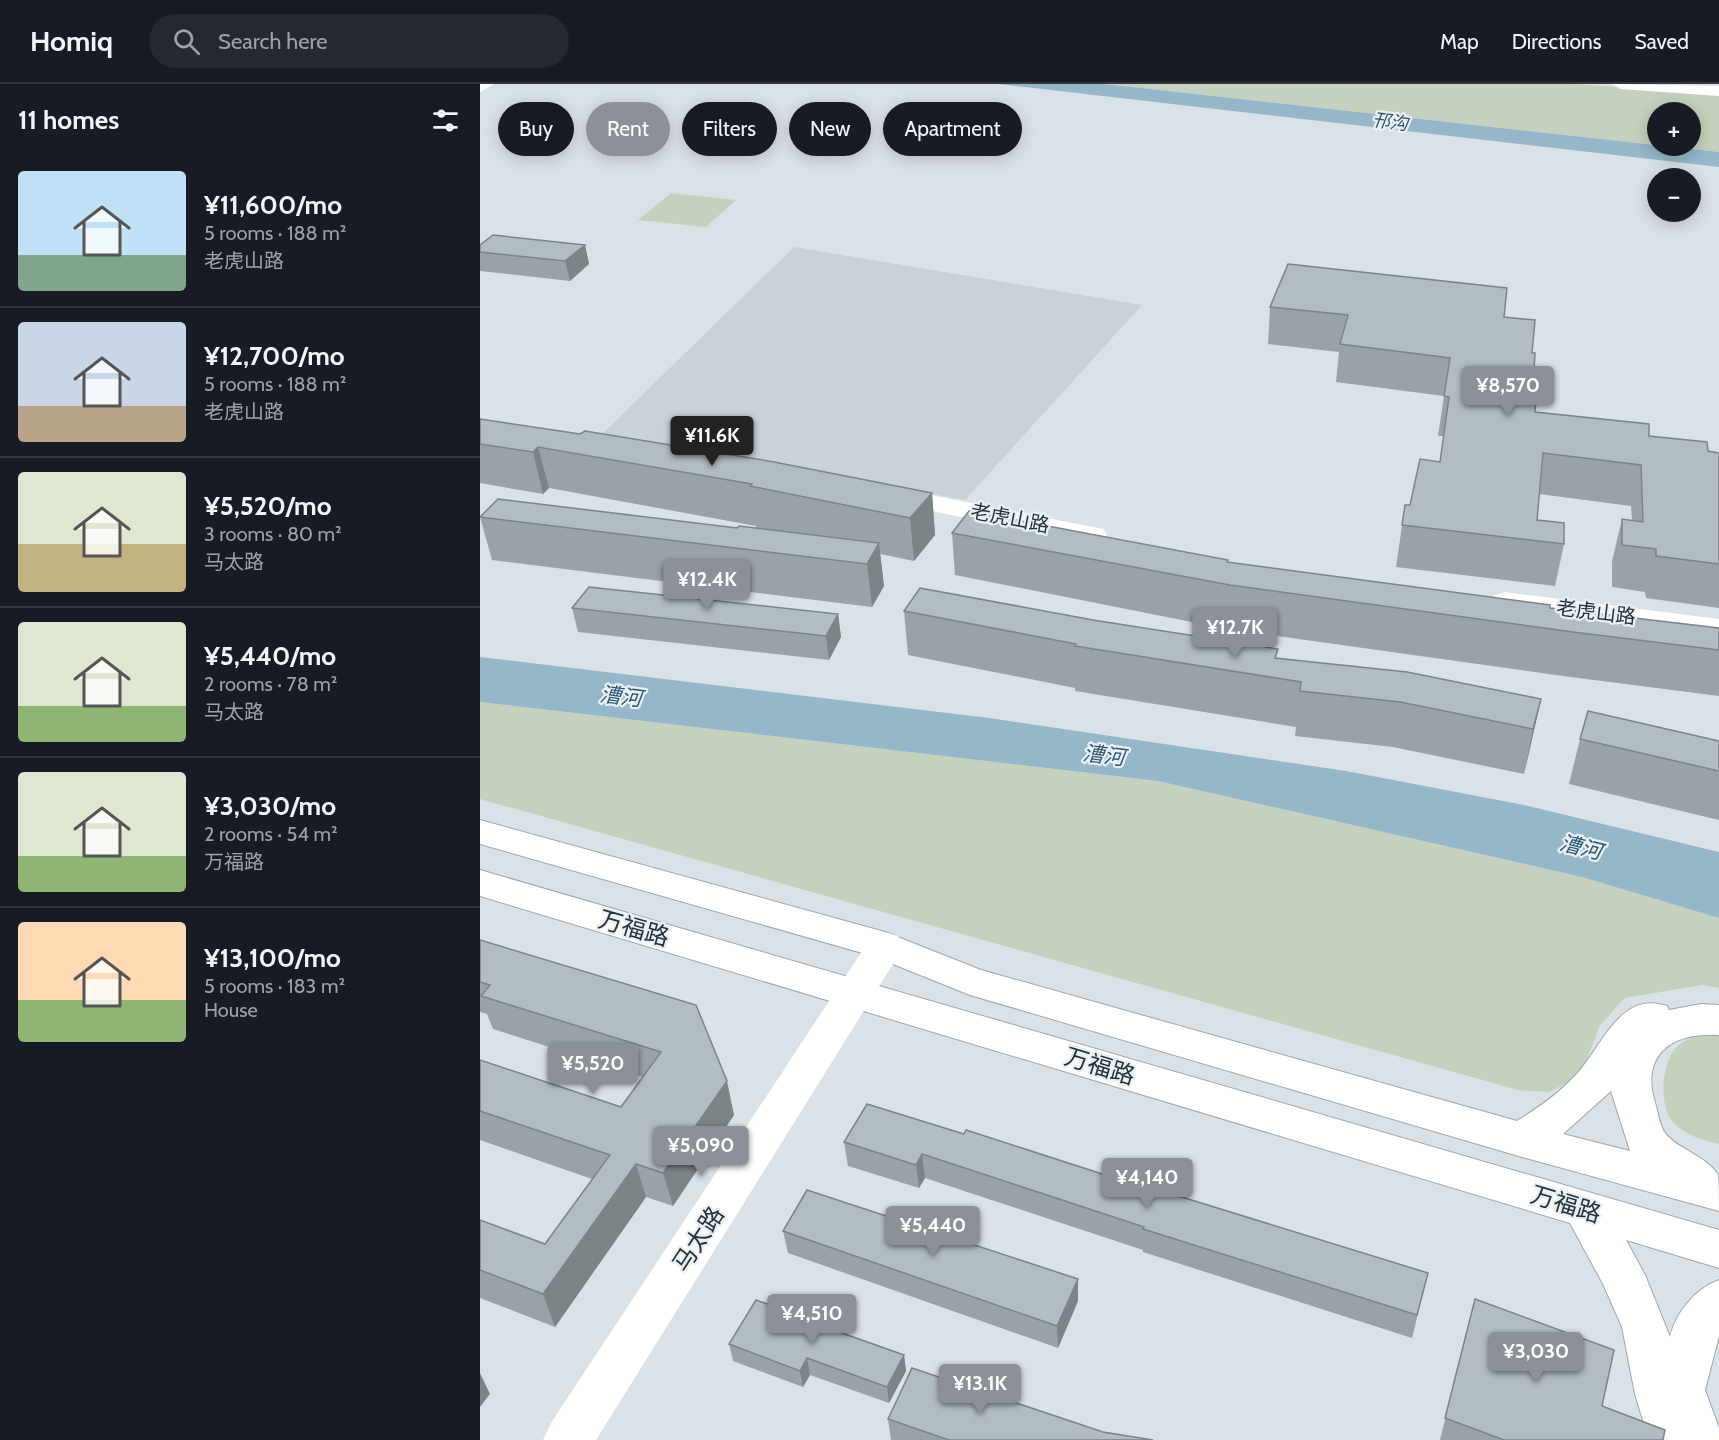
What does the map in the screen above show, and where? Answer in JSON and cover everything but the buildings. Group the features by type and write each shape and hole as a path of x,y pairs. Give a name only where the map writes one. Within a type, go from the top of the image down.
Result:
{"main road":[{"path":"480,87 486,84"},
{"path":"1620,84 1719,89"},
{"path":"1671,84 1719,89"},
{"name":"老虎山路","path":"866,490 1121,541"},
{"name":"老虎山路","path":"1483,598 1719,628"},
{"path":"480,832 885,946 970,981 1522,1140 1716,1192"},
{"name":"万福路","path":"480,883 1719,1249"},
{"name":"马太路","path":"568,1440 885,946"},
{"path":"1522,1140 1565,1112 1600,1076 1628,1030 1650,1016 1690,1006 1719,1007"},
{"path":"1716,1192 1647,1143 1631,1093 1634,1063 1647,1041 1666,1026 1701,1019 1719,1020"},
{"path":"1585,1210 1622,1275 1645,1327 1659,1394 1674,1440"},
{"path":"1699,1440 1682,1390 1695,1331 1719,1300"}],"shaded area":[{"path":"794,247 1142,305 965,500 601,435"}],"green space":[{"path":"1104,84 1574,84 1719,94 1719,152 1701,150 1701,102 1647,102 1647,144"},
{"path":"671,193 736,200 706,227 638,220"},
{"path":"480,702 1158,781 1582,877 1719,918 1719,988 1703,985 1625,998 1600,1025 1580,1077 1549,1092 1518,1090 480,799"},
{"path":"1719,1031 1719,1144 1694,1137 1673,1122 1665,1105 1664,1082 1669,1060 1680,1044 1704,1033"}],"water":[{"name":"邗沟","path":"998,84 1104,84 1647,144 1647,156 1701,156 1701,150 1719,152 1719,167"},
{"name":"漕河","path":"480,657 989,718 1346,771 1524,805 1719,852 1719,918 1582,877 1158,781 480,702"}]}
